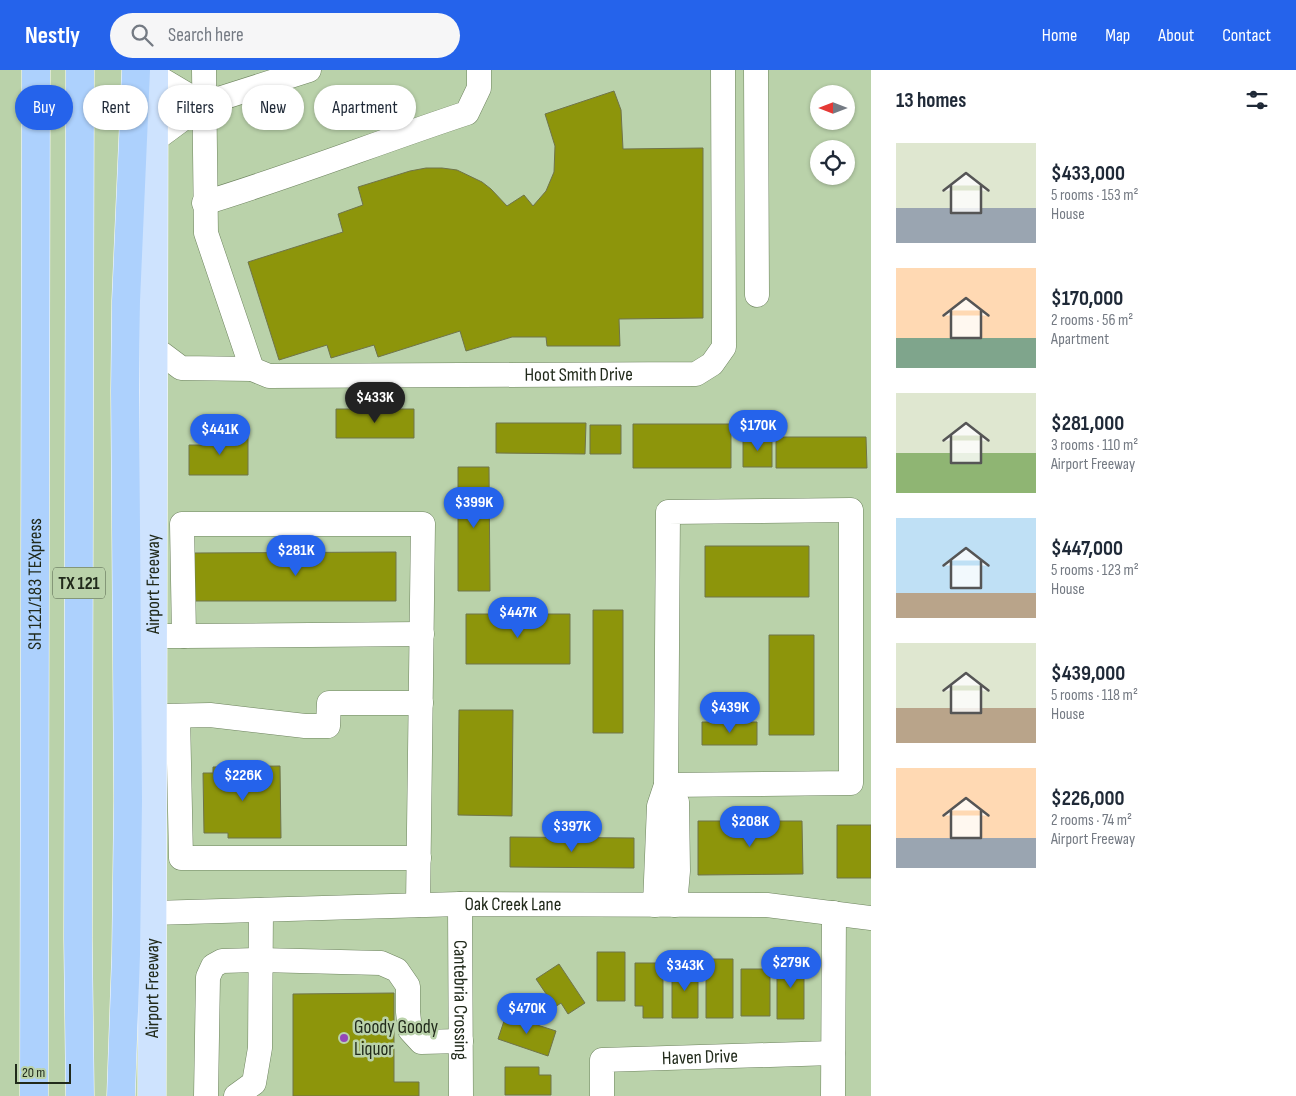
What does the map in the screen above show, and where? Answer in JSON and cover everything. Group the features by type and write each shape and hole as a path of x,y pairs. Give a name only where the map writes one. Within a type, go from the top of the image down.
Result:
{"highway":[{"name":"SH 121/183 TEXpress","path":"34,1096 36,70"},
{"name":"TX 121","path":"80,70 78,898 80,1096"},
{"path":"121,1096 126,954 128,800 126,301 148,72"}],"main road":[{"name":"Airport Freeway","path":"148,72 154,141 152,347 153,636 165,716 153,913 152,1096"}],"street":[{"path":"204,70 204,85"},
{"path":"232,95 309,70"},
{"path":"204,202 303,171 467,113 479,88 479,70"},
{"name":"Hoot Smith Drive","path":"152,347 181,368 252,369 268,376 696,374 712,364 724,347 724,70"},
{"path":"756,70 757,295"},
{"path":"148,72 170,85"},
{"path":"154,141 169,130"},
{"path":"203,130 206,233 252,369"},
{"path":"665,905 678,871 677,802 666,785 668,512 851,510 851,783 666,785"},
{"path":"184,636 182,524 423,524 418,905"},
{"path":"153,636 422,634"},
{"path":"419,858 180,858 165,716 210,715 305,726 328,726 329,703 421,703"},
{"name":"Oak Creek Lane","path":"153,913 460,904 768,905 871,918"},
{"name":"Cantebria Crossing","path":"460,904 461,1096"},
{"path":"236,1096 254,1084 260,1048 261,910"},
{"path":"833,1096 834,913"},
{"path":"206,1096 208,977 213,966 222,961 381,963 397,970 408,986 410,1030 421,1042 461,1041"},
{"name":"Haven Drive","path":"602,1096 602,1060 834,1053"}],"building":[{"path":"614,91 621,110 623,149 703,148 703,318 619,319 620,346 547,346 546,337 512,337 466,351 460,331 378,357 374,345 331,358 327,345 279,360 248,262 343,232 338,214 363,205 358,187 410,171 426,168 457,170 482,182 507,206 524,195 533,206 546,191 554,172 555,146 545,114"},
{"path":"336,409 414,409 414,438 336,438"},
{"path":"496,423 586,423 585,454 496,453"},
{"path":"633,424 731,424 731,468 633,468"},
{"path":"590,425 621,425 621,454 590,454"},
{"path":"248,434 248,475 189,475 189,445 203,445 203,435"},
{"path":"743,437 772,437 772,467 743,467"},
{"path":"776,437 866,437 867,468 776,468"},
{"path":"458,467 489,467 490,591 458,591"},
{"path":"705,546 809,546 809,597 705,597"},
{"path":"396,552 396,601 195,601 194,553"},
{"path":"593,610 623,610 623,733 593,733"},
{"path":"466,614 570,614 570,664 466,664"},
{"path":"769,635 814,635 814,735 769,735"},
{"path":"459,710 513,710 512,816 458,815"},
{"path":"702,722 757,722 757,745 702,745"},
{"path":"280,766 281,838 228,838 228,833 204,833 203,773 213,773 213,767"},
{"path":"698,821 802,821 803,874 698,875"},
{"path":"837,825 871,825 871,878 837,878"},
{"path":"510,837 634,838 634,868 510,867"},
{"path":"597,952 625,952 625,1001 597,1001"},
{"path":"706,959 733,959 733,1018 706,1018"},
{"path":"777,960 804,960 804,1019 777,1019"},
{"path":"635,963 663,963 663,1018 643,1018 643,1006 635,1006"},
{"path":"559,964 585,1003 568,1014 561,1003 555,1007 536,979"},
{"path":"672,965 698,965 698,1018 672,1018"},
{"path":"741,969 770,969 770,1016 741,1016"},
{"name":"Goody Goody Liquor","path":"394,993 394,1082 419,1082 419,1096 293,1096 293,994"},
{"path":"506,1015 556,1031 548,1056 498,1039"},
{"path":"505,1067 539,1067 539,1075 551,1075 551,1095 505,1095"}],"place":[{"name":"Goody Goody Liquor","path":"344,1038"}]}
